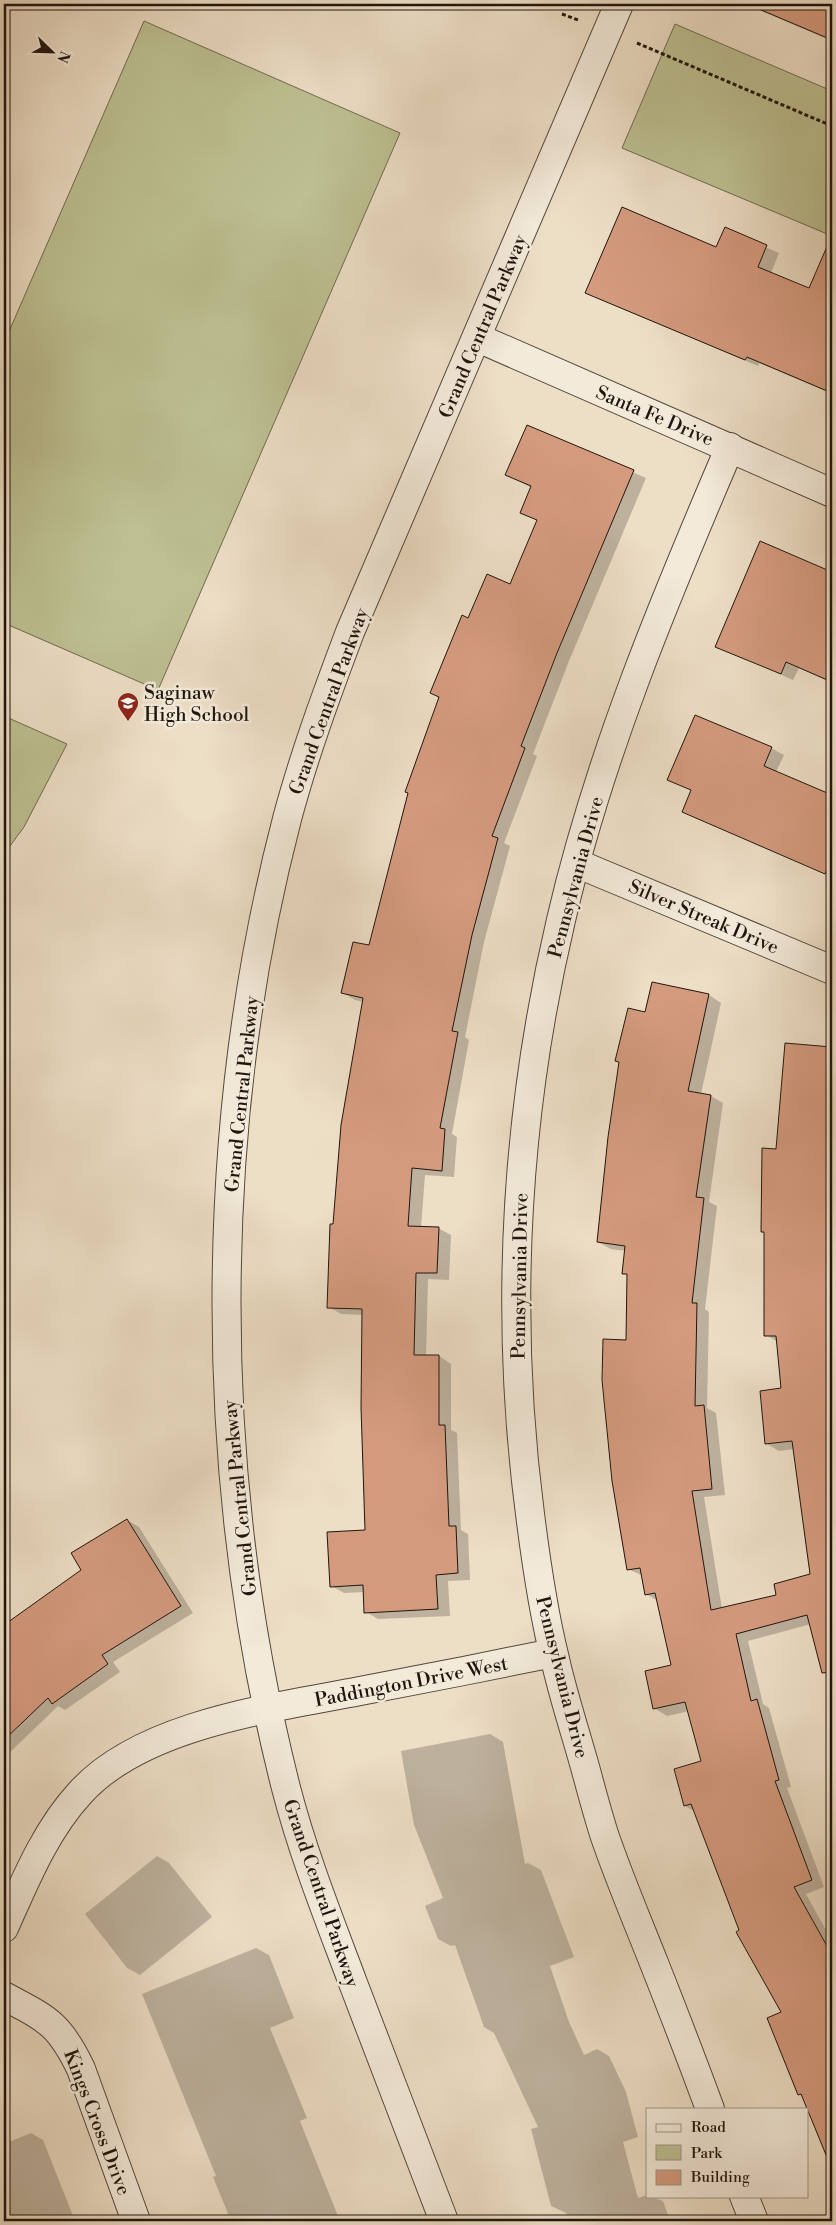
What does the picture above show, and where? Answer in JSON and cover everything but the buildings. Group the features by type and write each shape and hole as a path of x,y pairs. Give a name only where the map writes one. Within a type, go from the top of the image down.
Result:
{"street":[{"name":"Grand Central Parkway","path":"444,2221 338,1943 309,1859 287,1792 268,1709 248,1596 240,1530 233,1462 226,1334 236,1118 256,963 288,818 327,693 350,632 478,338 619,4"},
{"name":"Santa Fe Drive","path":"478,338 832,493"},
{"name":"Pennsylvania Drive","path":"710,2108 603,1831 567,1709 553,1653 535,1556 524,1468 515,1297 523,1141 533,1064 562,916 602,776 655,625 730,447"},
{"name":"Silver Streak Drive","path":"576,863 832,970"},
{"name":"Paddington Drive West","path":"4,1928 30,1870 56,1825 80,1792 109,1768 144,1747 173,1735 268,1709 553,1653"},
{"name":"Kings Cross Drive","path":"4,1996 41,2016 58,2029 70,2046 81,2069 136,2221"},
{"path":"745,2198 754,2221"}],"path":[{"path":"562,14 607,31 832,126"}],"green space":[{"path":"144,21 400,133 158,690 4,623 4,343"},
{"path":"675,24 832,91 832,236 622,148"},
{"path":"4,716 67,744 24,827 4,854"}],"place":[{"name":"Saginaw High School","path":"128,722"}]}
